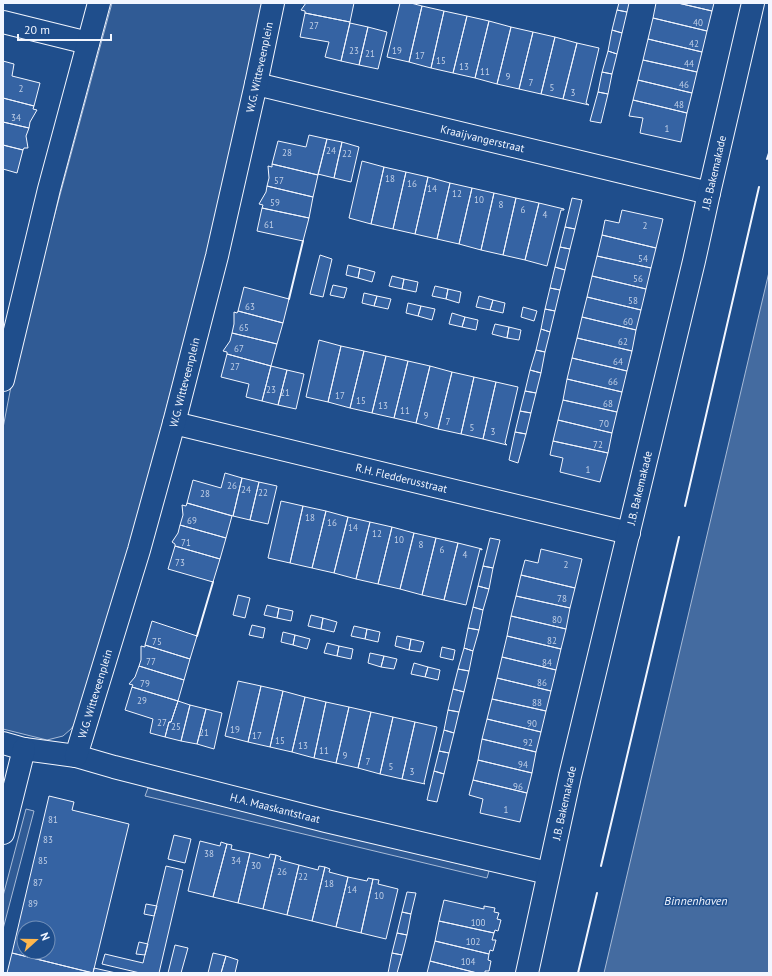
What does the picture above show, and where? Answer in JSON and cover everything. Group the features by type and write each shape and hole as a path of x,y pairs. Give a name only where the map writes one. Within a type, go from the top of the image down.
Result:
{"street":[{"path":"3,380 49,189 99,3"},
{"name":"W.G. Witteveenplein","path":"76,756 139,550 174,423 217,256 273,3"},
{"name":"J.B. Bakemakade","path":"526,973 548,873 630,534 753,3"},
{"path":"3,22 88,43"},
{"name":"Kraaijvangerstraat","path":"256,84 708,193"},
{"name":"R.H. Fledderusstraat","path":"174,423 630,534"},
{"name":"H.A. Maaskantstraat","path":"3,743 24,749 76,756 326,821 548,873"},
{"path":"3,832 24,749"}],"shaded area":[{"path":"112,3 262,3 242,107 203,268 118,593 76,722 63,736 47,740 3,729 3,428 18,350"},
{"path":"148,788 489,871 487,878 145,796"},
{"path":"26,809 34,811 3,929 3,896"}],"water":[{"name":"Binnenhaven","path":"769,272 769,973 604,973"}],"building":[{"path":"306,3 354,3 350,22 305,13 305,11 301,10"},
{"path":"400,3 411,3 422,6 409,62 387,57"},
{"path":"619,3 629,3 627,12 617,10"},
{"path":"656,3 678,3 712,11 707,31 653,18"},
{"path":"678,3 714,3 712,11"},
{"path":"422,6 444,11 431,68 409,62"},
{"path":"617,10 627,12 622,33 612,30"},
{"path":"444,11 467,16 453,73 431,68"},
{"path":"305,13 350,22 341,61 325,57 329,42 300,37"},
{"path":"467,16 489,21 475,78 453,73"},
{"path":"653,18 707,31 702,52 648,39"},
{"path":"489,21 511,27 497,84 475,78"},
{"path":"350,23 368,27 359,65 341,61"},
{"path":"368,27 387,32 378,69 359,65"},
{"path":"511,27 533,32 519,89 497,84"},
{"path":"612,30 622,33 617,54 608,51"},
{"path":"533,32 555,37 541,94 519,89"},
{"path":"555,37 577,43 563,99 541,94"},
{"path":"648,39 702,52 697,72 643,60"},
{"path":"577,43 599,48 586,103 589,105 563,99"},
{"path":"608,51 617,54 612,74 602,72"},
{"path":"643,60 697,72 692,93 638,80"},
{"path":"3,61 14,64 12,76 40,83 34,106 3,98"},
{"path":"602,72 612,74 608,94 598,92"},
{"path":"638,80 692,93 687,113 633,100"},
{"path":"598,92 608,94 601,123 590,121"},
{"path":"3,98 34,106 33,109 37,110 30,122 29,128 3,122"},
{"path":"633,100 687,113 681,142 640,133 643,118 629,116"},
{"path":"3,122 29,128 26,136 28,148 24,148 23,150 3,145"},
{"path":"309,135 327,139 318,175 272,164 278,141 306,147"},
{"path":"327,139 342,142 334,178 318,174"},
{"path":"342,142 359,147 351,182 334,178"},
{"path":"3,145 23,150 17,173 3,169"},
{"path":"362,161 384,167 371,224 349,218"},
{"path":"272,164 318,175 313,197 267,186 269,178 268,166 272,167"},
{"path":"384,167 406,172 393,229 371,224"},
{"path":"406,172 428,177 415,234 393,229"},
{"path":"428,177 450,183 437,239 415,234"},
{"path":"450,183 472,188 459,244 437,239"},
{"path":"267,186 313,197 309,218 262,208 263,205 259,204 266,192"},
{"path":"472,188 494,193 481,250 459,244"},
{"path":"494,193 516,198 503,255 481,250"},
{"path":"516,198 539,203 525,260 503,255"},
{"path":"572,198 582,200 575,229 565,227"},
{"path":"539,203 564,209 561,210 547,266 525,260"},
{"path":"262,208 309,218 303,241 257,231"},
{"path":"622,210 663,219 656,248 602,235 605,220 619,223"},
{"path":"565,227 575,229 570,249 560,247"},
{"path":"602,235 656,248 651,268 597,256"},
{"path":"560,247 570,249 565,270 555,267"},
{"path":"320,255 332,259 323,297 310,294"},
{"path":"597,256 651,268 646,289 592,276"},
{"path":"348,265 360,268 358,278 346,275"},
{"path":"555,267 565,270 560,290 550,288"},
{"path":"360,268 375,272 372,282 358,278"},
{"path":"392,276 404,279 402,289 389,286"},
{"path":"592,276 646,289 641,310 587,297"},
{"path":"404,279 418,282 416,292 402,289"},
{"path":"333,285 347,288 344,298 330,295"},
{"path":"435,286 448,289 446,299 432,296"},
{"path":"244,287 289,299 283,323 238,311"},
{"path":"550,288 560,290 555,311 545,309"},
{"path":"448,289 461,292 459,303 446,299"},
{"path":"364,293 377,296 374,306 362,303"},
{"path":"377,296 391,299 388,309 374,306"},
{"path":"479,296 493,300 490,310 476,307"},
{"path":"587,297 641,310 636,330 582,317"},
{"path":"493,300 505,303 503,313 490,310"},
{"path":"408,303 421,306 418,316 406,313"},
{"path":"421,306 435,309 432,320 418,316"},
{"path":"523,307 537,311 534,321 521,317"},
{"path":"545,309 555,311 550,332 541,329"},
{"path":"238,311 283,323 277,344 232,333 234,312 237,313"},
{"path":"452,313 465,317 462,327 449,324"},
{"path":"465,317 478,320 476,330 462,327"},
{"path":"582,317 636,330 632,351 577,338"},
{"path":"495,324 509,327 507,338 492,334"},
{"path":"509,327 521,330 519,340 507,338"},
{"path":"541,329 550,332 545,352 536,350"},
{"path":"232,333 277,344 271,366 227,354 227,352 223,351 230,341"},
{"path":"577,338 632,351 627,371 572,358"},
{"path":"319,340 341,346 328,402 306,397"},
{"path":"341,346 364,351 350,408 328,402"},
{"path":"536,350 545,352 541,373 530,370"},
{"path":"364,351 386,356 372,413 350,408"},
{"path":"227,354 271,366 262,401 246,397 249,384 221,377"},
{"path":"386,356 408,361 394,418 372,413"},
{"path":"572,358 627,371 622,392 567,379"},
{"path":"408,361 430,366 416,423 394,418"},
{"path":"271,366 287,370 278,405 262,401"},
{"path":"430,366 452,372 438,429 416,423"},
{"path":"287,370 304,374 296,409 278,405"},
{"path":"530,370 541,373 536,393 525,391"},
{"path":"452,372 474,377 461,434 438,429"},
{"path":"474,377 496,382 483,439 461,434"},
{"path":"567,379 622,392 617,412 563,400"},
{"path":"496,382 518,387 505,443 507,445 483,439"},
{"path":"525,391 536,393 531,413 520,411"},
{"path":"563,400 617,412 612,433 558,420"},
{"path":"520,411 531,413 526,434 515,432"},
{"path":"558,420 612,433 608,453 553,441"},
{"path":"515,432 526,434 518,463 509,460"},
{"path":"553,441 608,453 600,482 560,472 563,458 550,455"},
{"path":"225,473 242,478 233,516 187,503 193,480 221,488"},
{"path":"242,478 259,482 250,520 233,516"},
{"path":"259,482 277,486 268,524 250,520"},
{"path":"281,501 303,506 290,563 268,558"},
{"path":"187,503 232,516 226,538 180,525 183,515 182,505 186,506"},
{"path":"303,506 326,511 312,568 290,563"},
{"path":"326,511 348,517 334,573 312,568"},
{"path":"348,517 370,522 356,579 334,573"},
{"path":"370,522 392,527 378,584 356,579"},
{"path":"180,525 226,538 220,559 175,546 172,542 178,533"},
{"path":"392,527 414,533 400,589 378,584"},
{"path":"414,533 436,538 422,595 400,589"},
{"path":"436,538 458,543 444,600 422,595"},
{"path":"490,538 500,540 493,568 483,566"},
{"path":"458,543 482,549 480,549 466,605 444,600"},
{"path":"175,546 220,559 213,582 168,569"},
{"path":"541,549 582,559 575,588 521,575 525,560 538,563"},
{"path":"483,566 493,568 489,589 478,586"},
{"path":"521,575 575,588 570,608 516,596"},
{"path":"478,586 489,589 483,610 473,607"},
{"path":"238,595 250,598 245,618 233,615"},
{"path":"516,596 570,608 566,629 511,616"},
{"path":"267,605 279,608 277,618 264,615"},
{"path":"473,607 483,610 479,630 468,628"},
{"path":"279,608 293,611 291,621 277,618"},
{"path":"311,615 323,618 321,629 308,626"},
{"path":"511,616 566,629 561,649 507,636"},
{"path":"323,618 337,622 334,632 321,629"},
{"path":"152,621 197,636 190,659 145,645"},
{"path":"252,625 265,628 263,638 249,635"},
{"path":"354,626 367,629 365,639 351,636"},
{"path":"468,628 479,630 473,651 464,648"},
{"path":"367,629 380,632 378,642 365,639"},
{"path":"283,632 295,635 293,645 281,642"},
{"path":"295,635 310,639 307,649 293,645"},
{"path":"397,636 411,639 409,650 395,646"},
{"path":"507,636 561,649 556,670 502,657"},
{"path":"411,639 424,642 421,652 409,650"},
{"path":"327,643 339,646 337,656 324,653"},
{"path":"145,645 190,659 184,680 139,666 141,660 141,646 145,647"},
{"path":"339,646 353,649 351,659 337,656"},
{"path":"442,647 455,650 453,660 440,657"},
{"path":"464,648 473,651 469,671 458,669"},
{"path":"370,653 384,656 381,667 368,663"},
{"path":"384,656 397,659 394,669 381,667"},
{"path":"502,657 556,670 551,691 497,678"},
{"path":"414,663 428,667 425,677 411,674"},
{"path":"139,666 184,680 178,701 132,687 133,685 129,684 135,677"},
{"path":"428,667 440,670 438,680 425,677"},
{"path":"458,669 469,671 464,692 453,689"},
{"path":"497,678 551,691 546,711 492,699"},
{"path":"238,681 261,686 248,742 225,736"},
{"path":"261,686 283,691 270,747 248,742"},
{"path":"132,687 178,701 171,722 169,722 165,737 150,733 153,719 125,710"},
{"path":"453,689 464,692 459,712 448,710"},
{"path":"283,691 305,697 292,752 270,747"},
{"path":"305,697 326,702 314,758 292,752"},
{"path":"492,699 546,711 541,732 487,719"},
{"path":"178,701 190,705 181,741 165,737 169,722 171,722"},
{"path":"326,702 349,707 336,763 314,758"},
{"path":"190,705 206,709 197,744 181,741"},
{"path":"349,707 371,712 358,768 336,763"},
{"path":"206,709 222,713 214,749 197,744"},
{"path":"448,710 459,712 454,733 444,730"},
{"path":"371,712 393,717 380,774 358,768"},
{"path":"393,717 415,722 402,779 380,774"},
{"path":"487,719 541,732 536,752 482,739"},
{"path":"415,722 437,727 425,784 402,779"},
{"path":"444,730 454,733 449,753 439,751"},
{"path":"482,739 536,752 532,773 478,760"},
{"path":"439,751 449,753 444,774 434,771"},
{"path":"478,760 532,773 527,793 473,780"},
{"path":"434,771 444,774 437,802 427,800"},
{"path":"473,780 527,793 520,822 480,813 483,799 469,795"},
{"path":"49,796 74,802 72,810 129,824 93,973 40,960 56,960 56,920 20,920"},
{"path":"174,835 191,839 185,863 168,859"},
{"path":"200,841 220,846 221,842 227,844 213,897 188,891"},
{"path":"227,844 232,845 231,849 250,853 238,903 213,897"},
{"path":"250,853 269,858 270,854 276,855 263,909 238,903"},
{"path":"276,855 281,857 280,860 299,865 287,915 263,909"},
{"path":"299,865 318,870 319,866 325,867 312,921 287,915"},
{"path":"166,866 183,870 159,973 140,973 102,964 105,954 143,963"},
{"path":"325,867 330,869 329,872 348,877 336,927 312,921"},
{"path":"348,877 367,881 368,878 373,879 361,933 336,927"},
{"path":"373,879 379,880 378,884 398,889 386,939 361,933"},
{"path":"407,892 416,893 411,914 402,912"},
{"path":"444,900 484,909 484,906 495,908 494,912 499,913 497,919 501,920 498,931 495,930 494,933 439,921"},
{"path":"146,904 157,906 154,916 144,914"},
{"path":"402,912 411,914 407,935 397,933"},
{"path":"439,921 494,933 492,940 496,940 493,951 490,950 489,954 435,941"},
{"path":"397,933 407,935 402,955 392,953"},
{"path":"16,936 16,954 12,953"},
{"path":"435,941 489,954 488,960 491,961 489,971 485,971 485,973 477,973 430,961"},
{"path":"139,942 148,944 145,955 136,954"},
{"path":"175,945 188,948 181,973 168,973"},
{"path":"12,953 16,954 16,960 40,960 93,973 7,973"},
{"path":"213,953 226,956 221,973 208,973"},
{"path":"392,953 402,955 397,973 388,973"},
{"path":"226,956 238,960 235,973 221,973"},
{"path":"430,961 477,973 427,973"},
{"path":"94,968 116,973 93,973"}],"wall":[{"path":"767,159 769,153"},
{"path":"685,506 759,187"},
{"path":"289,299 303,241"},
{"path":"601,866 679,537"},
{"path":"197,636 213,582"},
{"path":"578,973 597,893"}]}
